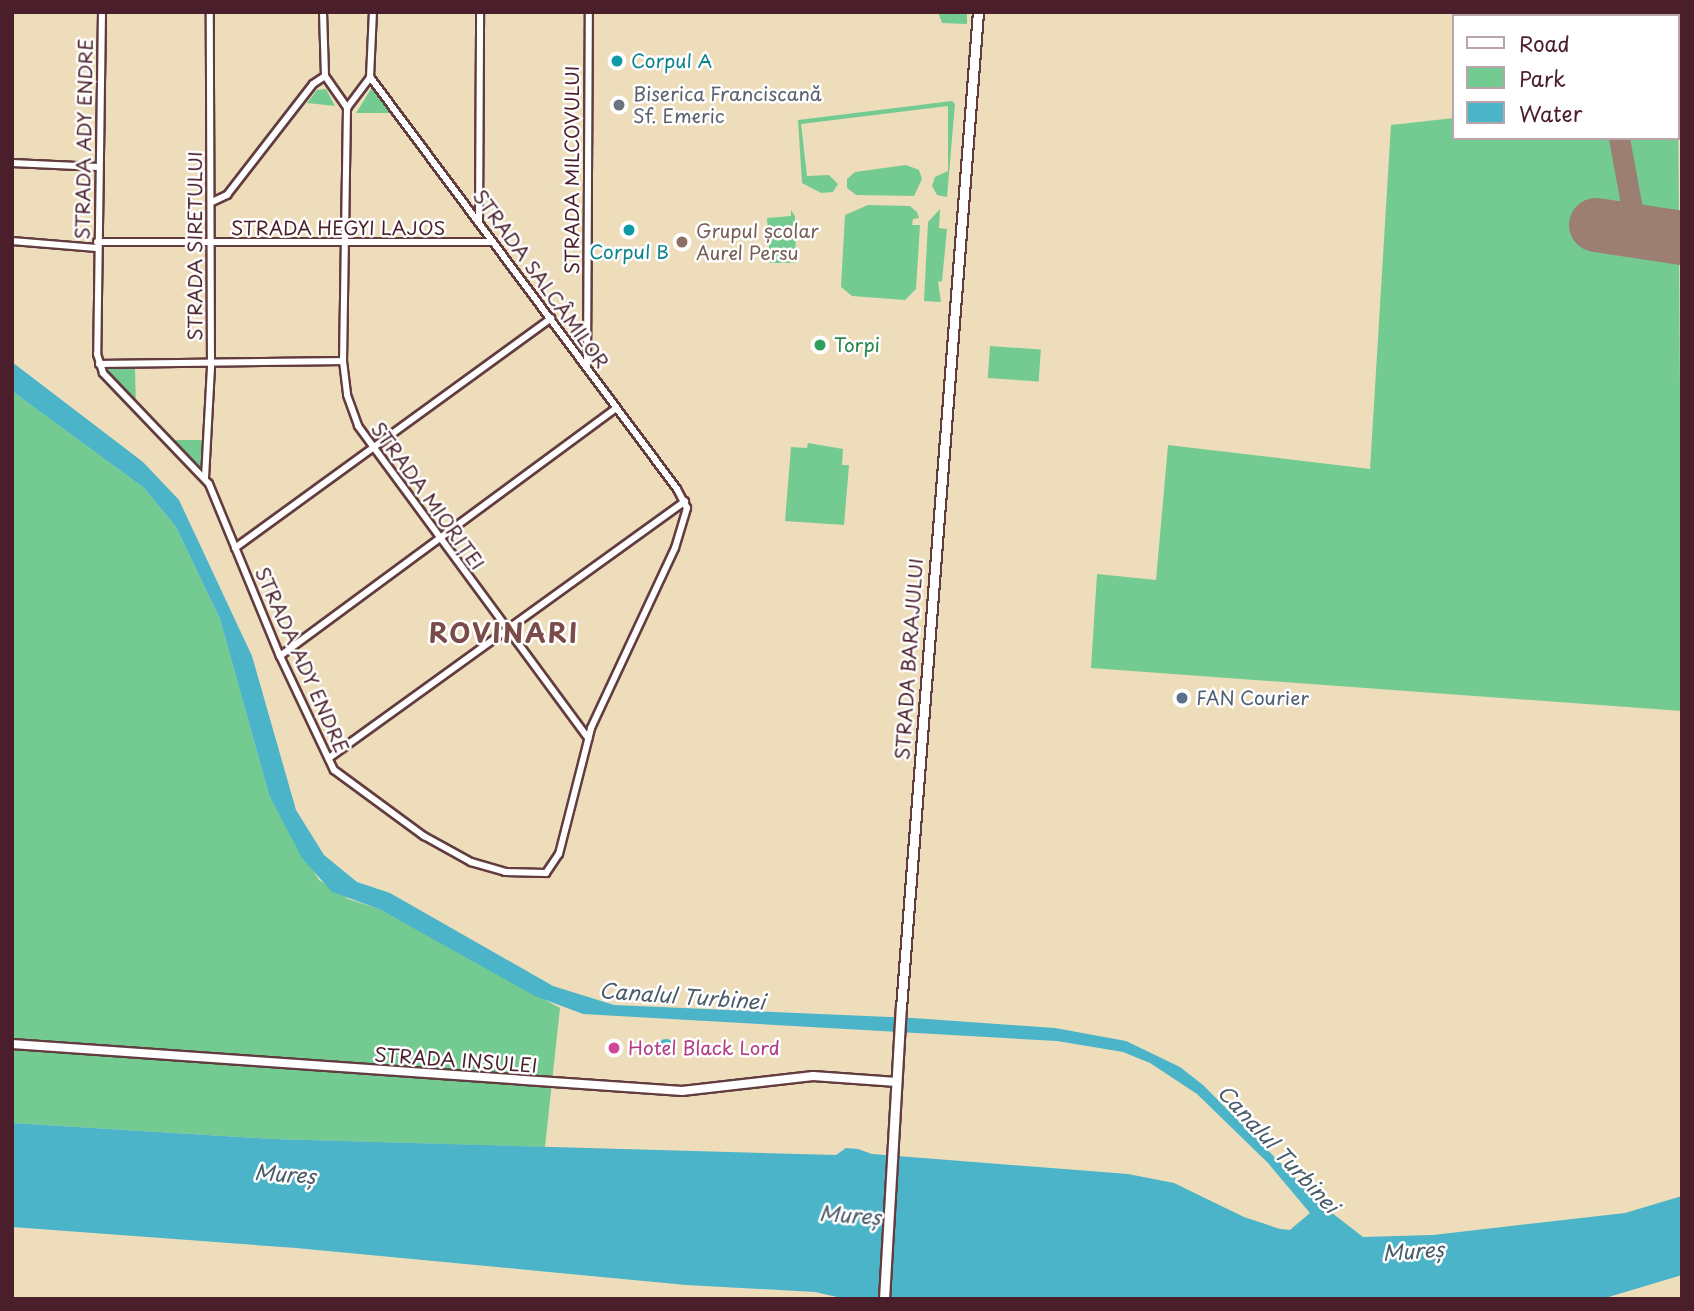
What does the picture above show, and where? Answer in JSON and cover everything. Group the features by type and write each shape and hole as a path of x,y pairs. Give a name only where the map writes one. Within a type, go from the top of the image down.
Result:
{"main road":[{"name":"STRADA BARAJULUI","path":"884,1299 901,1009 975,16"}],"street":[{"name":"STRADA ADY ENDRE","path":"102,12 97,245 99,364 107,379 205,478 280,656 338,773 439,845 484,867 537,875 550,870 557,861 588,738 684,527 685,501"},
{"name":"STRADA SIRETULUI","path":"205,478 211,361 211,12"},
{"path":"323,12 325,76 347,108 370,77 373,12"},
{"path":"479,223 480,12"},
{"name":"STRADA MILCOVULUI","path":"587,369 589,12"},
{"path":"212,202 227,195 313,84 325,76"},
{"name":"STRADA SALCÂMILOR","path":"370,77 685,501"},
{"name":"STRADA MIORIȚEI","path":"347,108 343,243 343,361 347,395 372,449 588,738"},
{"path":"12,163 99,167"},
{"name":"STRADA HEGYI LAJOS","path":"12,241 97,245 493,242"},
{"path":"235,548 551,318"},
{"path":"99,364 343,361"},
{"path":"280,656 616,408"},
{"path":"329,758 685,501"},
{"name":"STRADA INSULEI","path":"12,1044 682,1091 813,1076 897,1082"}],"green space":[{"path":"938,12 967,12 967,24 942,23"},
{"path":"326,89 335,106 307,103 317,90"},
{"path":"371,89 374,90 392,113 356,113"},
{"path":"952,101 955,104 947,197 937,195 932,186 935,177 948,171 948,106 801,124 807,176 829,175 838,184 833,192 821,193 802,183 798,120"},
{"path":"1452,118 1452,140 1678,140 1682,711 1091,668 1097,574 1156,580 1168,445 1370,469 1391,125"},
{"path":"906,165 919,170 922,179 914,196 856,195 847,188 847,179 855,172"},
{"path":"868,205 910,206 917,212 919,218 913,219 912,225 920,225 916,289 905,300 852,296 841,287 845,215"},
{"path":"940,209 939,228 947,229 942,281 938,282 941,302 924,301 928,222"},
{"path":"791,210 795,216 796,263 770,263 767,218 791,216"},
{"path":"990,346 1041,350 1039,381 988,378"},
{"path":"105,369 135,369 136,406 108,377"},
{"path":"12,391 144,488 176,527 220,619 269,795 319,880 348,899 379,909 560,1008 545,1147 274,1139 12,1123"},
{"path":"170,440 202,440 203,470 201,470"},
{"path":"808,443 843,449 842,465 849,465 844,525 785,521 791,447 807,448"}],"water":[{"name":"Mureș","path":"12,362 143,462 179,500 252,656 296,810 324,855 357,882 390,893 553,986 614,1005 913,1018 1055,1028 1126,1041 1180,1067 1203,1085 1323,1206 1363,1237 1433,1235 1625,1213 1682,1196 1682,1275 1602,1299 846,1299 815,1292 686,1285 296,1248 12,1227 12,1123 274,1139 836,1155 846,1148 872,1154 1128,1174 1174,1183 1244,1217 1280,1229 1290,1230 1310,1213 1268,1163 1197,1094 1150,1063 1123,1052 1057,1041 583,1014 535,996 379,909 332,892 302,858 269,795 220,619 176,527 144,488 12,391"},
{"path":"663,1039 669,1039 674,1047 672,1053 663,1055 658,1050 658,1044"}],"taxiway":[{"path":"1619,140 1636,231"}],"runway":[{"path":"1596,225 1682,238"}],"place":[{"name":"Corpul A","path":"617,61"},
{"name":"Biserica Franciscană Sf. Emeric","path":"619,105"},
{"name":"Corpul B","path":"629,230"},
{"name":"Grupul școlar Aurel Persu","path":"682,242"},
{"name":"Torpi","path":"820,345"},
{"name":"FAN Courier","path":"1182,698"},
{"name":"Hotel Black Lord","path":"614,1048"}],"district":[{"name":"ROVINARI","path":"504,633"}],"water label":[{"name":"Canalul Turbinei","path":"682,995"},
{"name":"Canalul Turbinei","path":"1279,1148"}]}
